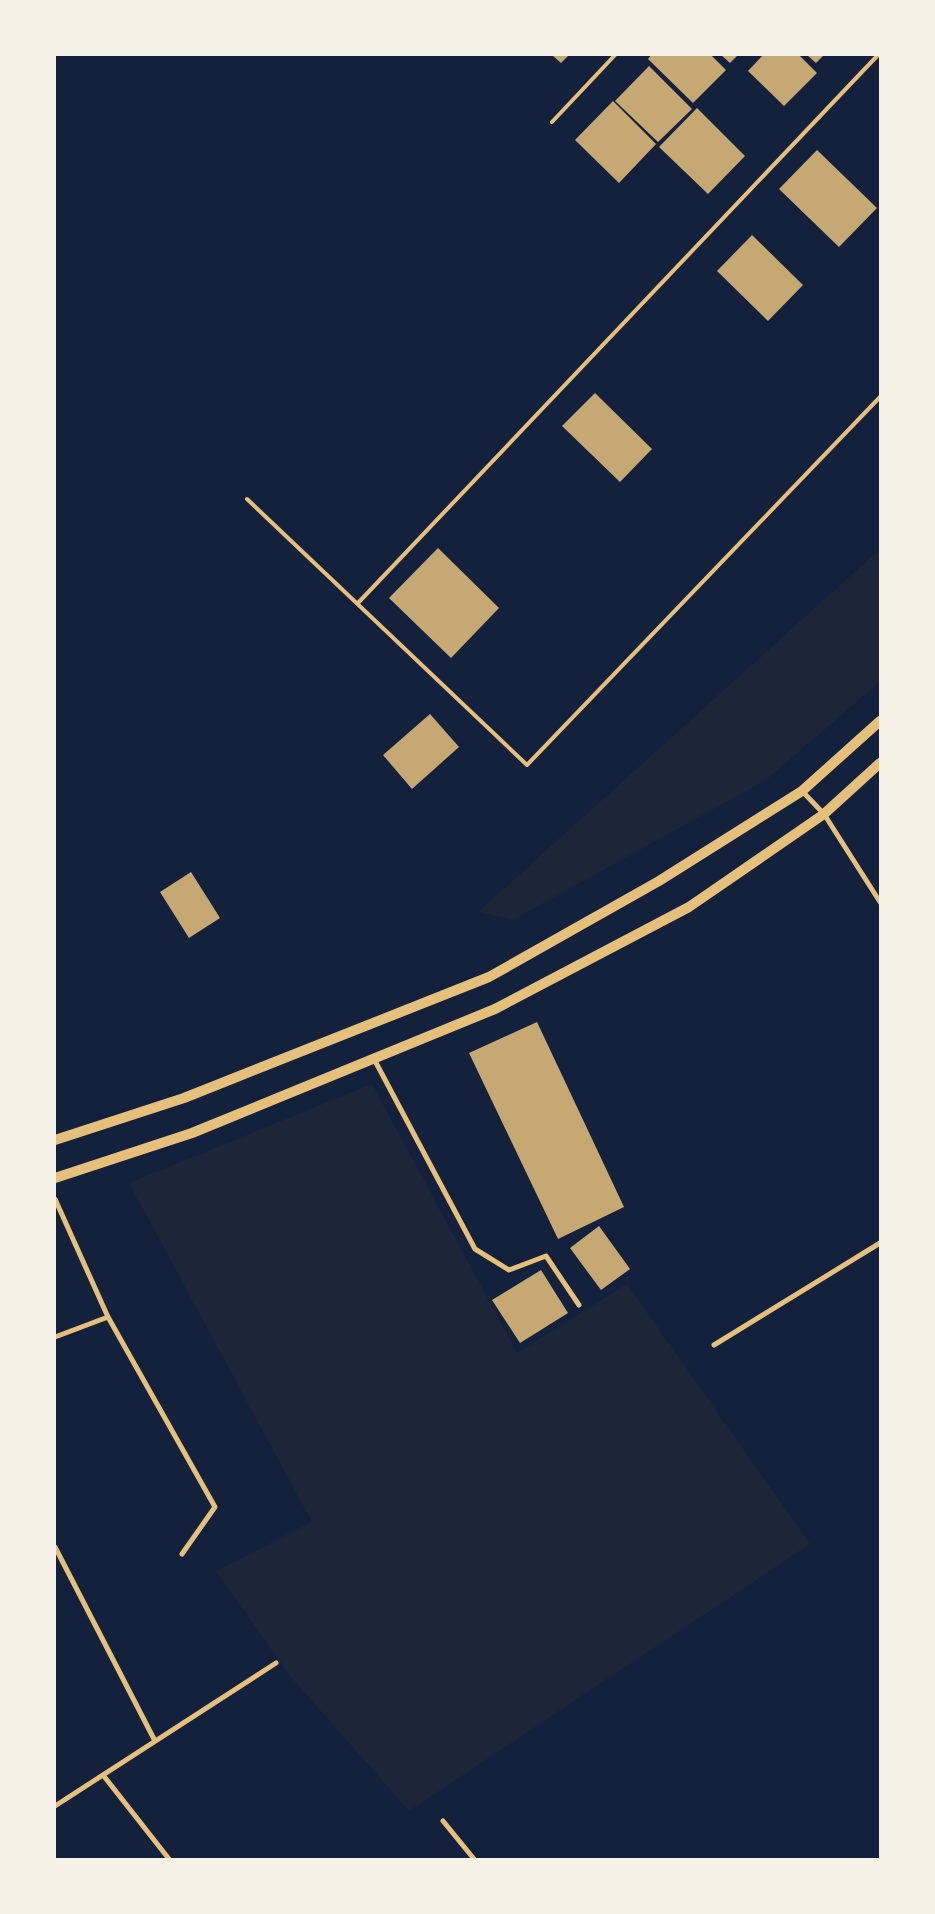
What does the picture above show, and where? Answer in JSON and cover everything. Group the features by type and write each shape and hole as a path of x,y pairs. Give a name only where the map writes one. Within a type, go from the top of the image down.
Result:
{"main road":[{"path":"55,1140 184,1098 489,977 659,881 802,791 880,721"},
{"path":"55,1178 192,1133 495,1009 689,907 824,814 880,763"}],"street":[{"path":"802,791 824,814 880,902"},
{"path":"374,1059 475,1249 509,1270 546,1256 579,1305"},
{"path":"55,1199 108,1317 215,1507 182,1554"},
{"path":"714,1345 880,1243"},
{"path":"55,1337 108,1317"},
{"path":"55,1547 155,1741"},
{"path":"55,1806 276,1663"},
{"path":"103,1775 169,1859"},
{"path":"443,1822 474,1859"}],"lane":[{"path":"552,122 614,55"},
{"path":"358,603 878,55"},
{"path":"247,500 358,603 526,765 880,397"}],"shaded area":[{"path":"880,549 880,682 767,779 513,920 478,912"},
{"path":"372,1084 517,1353 627,1284 810,1544 409,1811 290,1676 216,1571 312,1522 129,1183"}],"building":[{"path":"552,55 569,55 561,63"},
{"path":"651,55 711,55 726,70 693,103 648,59"},
{"path":"721,55 738,55 730,63"},
{"path":"763,55 799,55 817,73 784,106 748,71"},
{"path":"807,55 824,55 816,63"},
{"path":"649,66 692,109 658,142 615,101"},
{"path":"613,101 656,144 619,183 575,140"},
{"path":"697,108 745,156 708,194 659,147"},
{"path":"817,150 877,208 839,247 779,189"},
{"path":"752,235 803,285 768,321 717,271"},
{"path":"595,393 652,449 620,482 562,426"},
{"path":"438,548 499,608 451,658 389,598"},
{"path":"430,714 459,747 412,789 383,755"},
{"path":"191,872 220,918 189,938 160,892"},
{"path":"537,1022 624,1207 558,1239 469,1053"},
{"path":"599,1226 630,1269 601,1290 570,1248"},
{"path":"541,1270 568,1313 520,1343 492,1300"}]}
